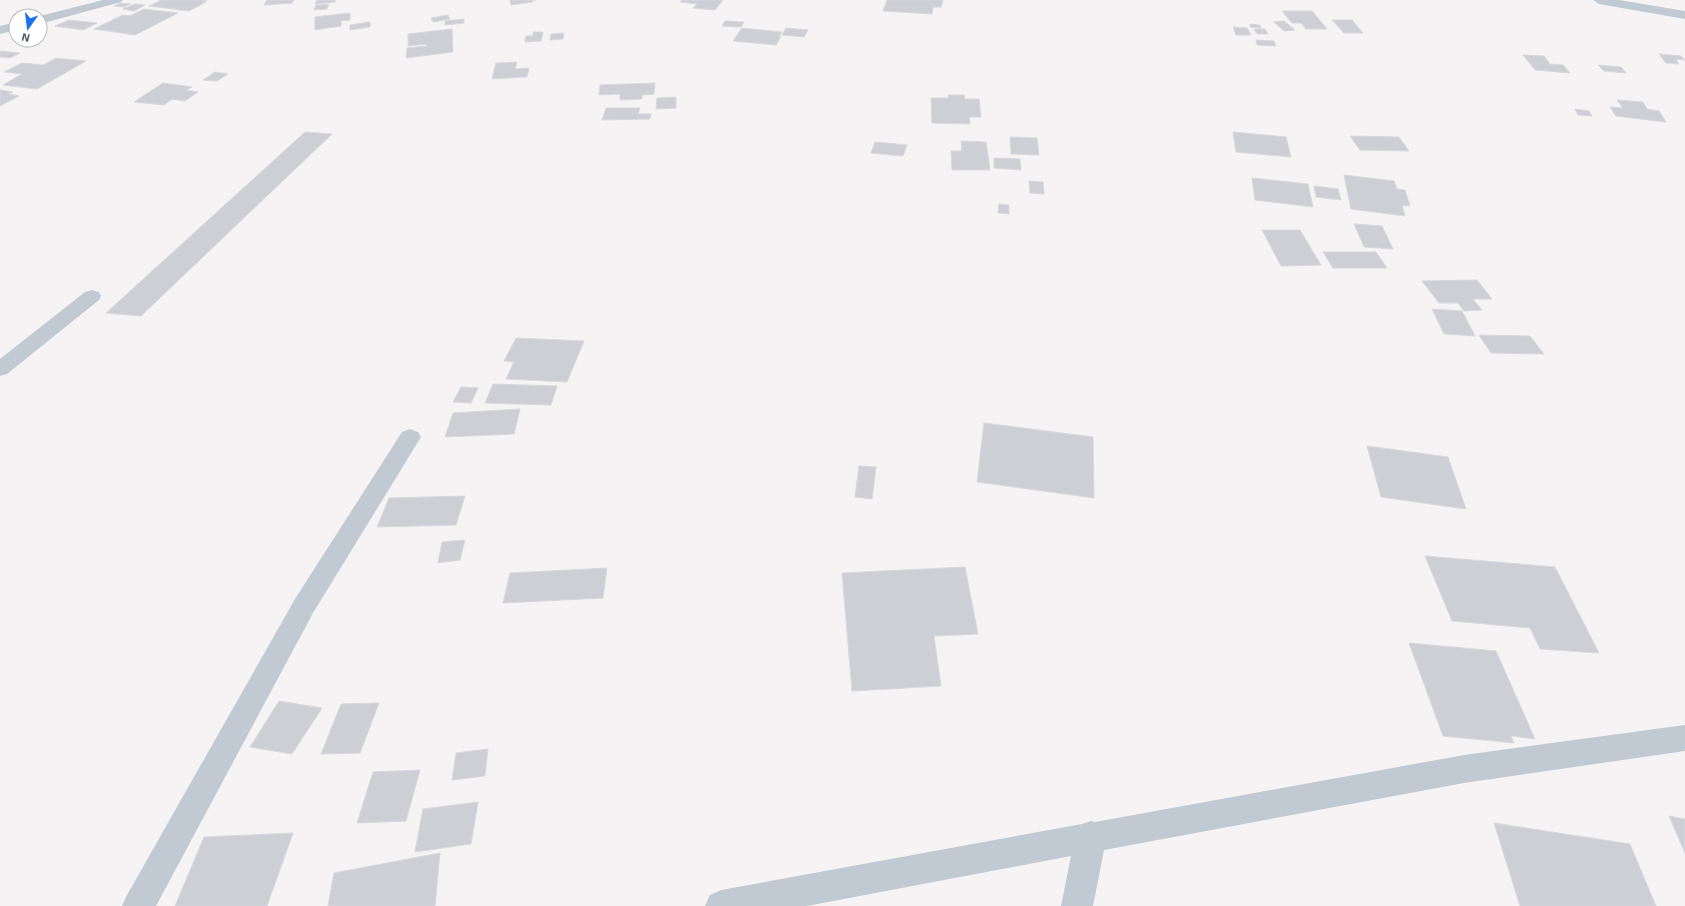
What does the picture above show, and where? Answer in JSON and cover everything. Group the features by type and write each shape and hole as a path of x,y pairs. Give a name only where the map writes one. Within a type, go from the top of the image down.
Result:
{"street":[{"path":"48,18 117,0"},
{"path":"1599,0 1685,15"},
{"path":"0,369 92,296"},
{"path":"138,906 304,606 410,437"},
{"path":"721,906 1091,836 1464,769 1685,738"},
{"path":"1077,906 1091,836"}],"building":[{"path":"161,0 207,0 189,11 149,6"},
{"path":"267,0 294,0 292,3 264,5"},
{"path":"317,0 336,0 335,2 315,4"},
{"path":"510,0 532,0 533,2 511,5"},
{"path":"682,0 723,0 715,10 693,8 697,4 680,2"},
{"path":"887,0 943,0 941,7 933,7 932,14 883,11"},
{"path":"120,3 131,4 124,7 114,6"},
{"path":"135,4 145,5 134,11 123,9"},
{"path":"329,4 327,9 314,10 316,5"},
{"path":"144,9 178,13 135,35 94,29 123,15 130,16"},
{"path":"1282,11 1312,11 1327,29 1306,29 1301,23 1292,23"},
{"path":"350,13 350,20 341,21 341,26 315,30 315,17"},
{"path":"448,15 450,19 433,22 431,18"},
{"path":"464,19 464,23 445,25 445,21"},
{"path":"69,20 97,23 83,30 55,26"},
{"path":"1332,20 1352,20 1363,33 1344,33"},
{"path":"725,21 744,22 741,27 722,26"},
{"path":"1284,21 1295,30 1284,31 1274,22"},
{"path":"370,22 370,27 350,30 350,25"},
{"path":"1250,24 1260,25 1261,28 1250,27"},
{"path":"1233,27 1247,28 1251,35 1236,35"},
{"path":"742,28 782,32 776,45 733,41"},
{"path":"786,28 808,30 804,37 782,35"},
{"path":"452,29 453,52 406,58 407,48 427,46 427,44 408,46 408,34"},
{"path":"1254,29 1265,29 1268,34 1257,34"},
{"path":"533,32 543,32 541,41 525,42 526,36 533,36"},
{"path":"564,33 563,39 550,40 551,34"},
{"path":"1256,40 1274,41 1276,46 1257,45"},
{"path":"0,51 20,53 10,58 0,57"},
{"path":"1659,54 1681,56 1685,60 1676,59 1679,64 1666,63"},
{"path":"1523,55 1544,56 1550,64 1563,65 1570,73 1535,70"},
{"path":"56,58 86,61 37,89 3,85 22,74 4,72 22,63 43,65"},
{"path":"517,62 515,69 529,68 527,77 492,79 496,63"},
{"path":"1598,65 1621,67 1626,73 1604,71"},
{"path":"215,72 228,74 217,81 203,80"},
{"path":"163,83 192,87 186,90 198,92 185,101 172,99 164,105 134,102"},
{"path":"655,83 654,94 642,95 642,99 620,100 620,94 599,95 600,85"},
{"path":"0,90 13,92 9,94 19,96 0,106"},
{"path":"948,95 964,95 965,99 979,99 981,117 969,117 970,124 932,123 931,98 949,98"},
{"path":"676,97 676,108 656,109 657,98"},
{"path":"1617,100 1643,102 1647,109 1659,111 1666,122 1616,116 1610,107 1623,108"},
{"path":"606,108 640,108 638,114 651,114 650,119 602,120"},
{"path":"1575,109 1589,111 1592,116 1578,115"},
{"path":"305,132 332,134 141,316 106,313"},
{"path":"1233,132 1286,137 1291,157 1236,152"},
{"path":"1350,136 1399,137 1409,151 1360,150"},
{"path":"1010,137 1037,138 1039,155 1011,154"},
{"path":"961,141 986,142 990,170 952,170 951,151 962,151"},
{"path":"875,142 907,145 903,156 871,153"},
{"path":"994,158 1020,159 1021,170 994,168"},
{"path":"1344,175 1394,181 1397,189 1405,190 1410,206 1402,205 1405,216 1351,209"},
{"path":"1252,178 1308,184 1313,207 1255,200"},
{"path":"1029,181 1043,182 1044,194 1030,193"},
{"path":"1314,186 1338,189 1341,200 1316,197"},
{"path":"999,204 1009,205 1009,214 998,213"},
{"path":"1354,224 1382,226 1393,249 1364,247"},
{"path":"1262,230 1300,230 1321,265 1281,266"},
{"path":"1323,252 1376,252 1387,268 1333,268"},
{"path":"1477,280 1492,299 1473,299 1482,310 1464,311 1458,303 1439,303 1422,281"},
{"path":"1432,309 1462,311 1475,336 1444,334"},
{"path":"1479,335 1530,336 1544,354 1491,353"},
{"path":"516,338 584,341 567,382 506,379 514,362 504,361"},
{"path":"493,384 557,386 551,405 485,403"},
{"path":"461,387 478,388 471,403 453,402"},
{"path":"520,409 514,434 445,437 453,413"},
{"path":"984,423 1093,437 1094,498 977,482"},
{"path":"1367,446 1448,457 1466,509 1381,497"},
{"path":"859,466 876,467 872,499 855,497"},
{"path":"465,496 456,525 377,527 389,498"},
{"path":"465,540 460,560 438,563 442,542"},
{"path":"1425,556 1555,567 1599,653 1540,649 1530,628 1452,621"},
{"path":"965,567 978,634 934,636 941,686 852,691 842,573"},
{"path":"607,568 603,598 503,603 510,573"},
{"path":"1409,643 1496,651 1535,739 1511,736 1514,743 1443,736"},
{"path":"279,701 322,708 292,754 250,747"},
{"path":"379,703 360,753 321,754 341,704"},
{"path":"488,749 485,776 452,780 456,753"},
{"path":"420,770 406,821 357,823 373,772"},
{"path":"478,802 471,844 415,852 423,809"},
{"path":"1669,816 1685,819 1685,853"},
{"path":"1494,823 1630,844 1656,906 1520,906"},
{"path":"293,833 267,906 175,906 204,837"},
{"path":"440,853 435,906 328,906 334,873"}]}
